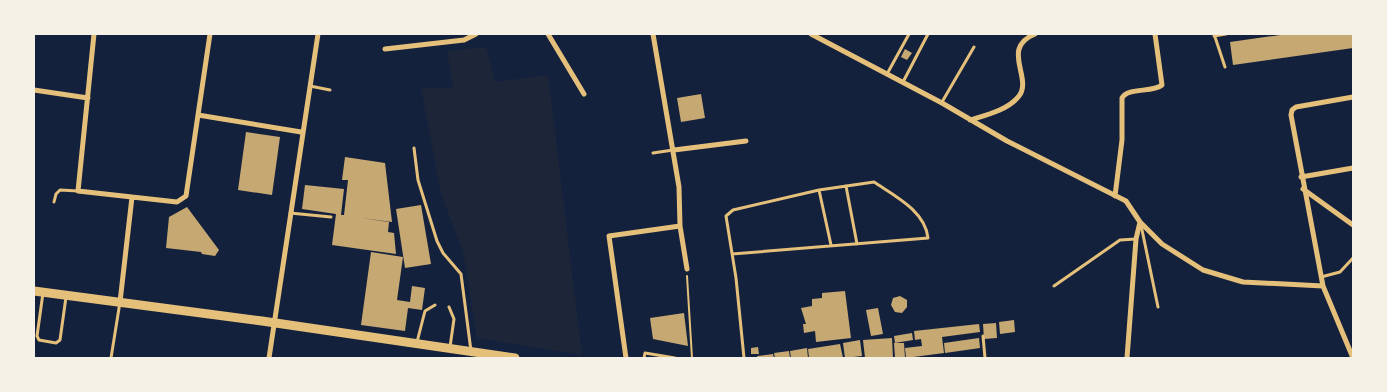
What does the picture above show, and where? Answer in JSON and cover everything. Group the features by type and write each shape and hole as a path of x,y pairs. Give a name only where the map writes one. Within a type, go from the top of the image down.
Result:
{"main road":[{"path":"38,292 273,322 515,358"}],"street":[{"path":"94,34 78,191 177,202 186,196 210,34"},
{"path":"269,358 301,132 318,34"},
{"path":"385,49 464,40 476,34"},
{"path":"548,34 584,94"},
{"path":"653,34 674,150 679,187 680,226 687,269"},
{"path":"811,34 942,103 970,120 1126,201 1140,222 1162,244 1203,270 1243,282 1323,286"},
{"path":"970,120 1012,104 1019,97 1023,91 1023,83 1017,55 1023,43 1035,34"},
{"path":"1116,196 1122,140 1124,95 1154,90 1163,84 1155,34"},
{"path":"34,90 88,98"},
{"path":"1353,97 1292,110 1291,116 1320,277 1353,358"},
{"path":"198,115 301,132"},
{"path":"674,150 746,141"},
{"path":"1301,178 1353,168"},
{"path":"1303,189 1353,225"},
{"path":"120,302 132,197"},
{"path":"1127,358 1136,239 1140,222"},
{"path":"626,358 609,236 680,226"}],"lane":[{"path":"887,74 909,34"},
{"path":"902,82 928,34"},
{"path":"1225,67 1214,35 1226,34"},
{"path":"942,103 974,46"},
{"path":"310,86 330,90"},
{"path":"414,148 418,180 437,241 443,253 461,274 471,352"},
{"path":"653,154 674,150"},
{"path":"732,254 928,238 927,229 912,209 874,182 819,190 733,210 726,216 744,358"},
{"path":"846,186 857,244"},
{"path":"54,202 56,194 60,190 78,191"},
{"path":"819,190 831,245"},
{"path":"289,213 331,217"},
{"path":"1140,222 1158,307"},
{"path":"1054,286 1120,240 1136,239"},
{"path":"1320,277 1340,272 1353,258"},
{"path":"38,292 37,336 39,340 56,343 60,340 66,296"},
{"path":"111,358 120,302"},
{"path":"417,343 425,311 435,305"},
{"path":"449,307 454,319 450,348"},
{"path":"983,336 985,358"},
{"path":"644,358 645,353 674,358"}],"path":[{"path":"687,269 692,358"}],"shaded area":[{"path":"486,47 495,82 548,75 582,355 477,338 463,251 441,194 421,88 453,88 447,51"}],"building":[{"path":"1287,34 1353,34 1353,48 1233,65 1230,42"},
{"path":"905,49 912,53 907,60 901,57"},
{"path":"701,94 705,118 681,122 677,98"},
{"path":"246,132 280,137 272,195 238,190"},
{"path":"345,157 385,163 392,222 361,218 389,222 388,232 394,233 396,254 332,245 336,214 302,209 305,185 344,189 341,215 344,215 348,180 342,180"},
{"path":"421,205 431,264 405,268 396,209"},
{"path":"187,207 219,250 215,256 202,254 201,252 166,248 169,217"},
{"path":"371,252 403,257 397,300 410,302 412,286 425,288 422,310 408,308 405,331 361,325"},
{"path":"845,291 851,338 816,342 815,331 804,333 803,324 806,324 801,308 812,306 812,299 822,298 822,293"},
{"path":"900,296 907,300 907,307 902,313 895,312 891,305 893,298"},
{"path":"878,308 883,334 871,336 866,310"},
{"path":"684,313 688,346 653,339 650,318"},
{"path":"1014,320 1015,332 1000,334 999,322"},
{"path":"996,323 997,338 984,339 983,324"},
{"path":"979,324 980,332 942,337 944,353 906,358 905,348 922,346 921,339 915,340 914,331"},
{"path":"912,333 913,340 895,343 894,336"},
{"path":"892,338 893,358 865,358 863,340"},
{"path":"979,338 980,348 945,353 944,343"},
{"path":"860,340 862,356 845,358 843,343"},
{"path":"894,343 904,343 905,358 895,358"},
{"path":"840,344 843,358 809,358 808,349"},
{"path":"758,347 759,354 751,354 751,348"},
{"path":"807,348 808,358 791,358 790,351"},
{"path":"789,351 790,358 775,358 774,353"},
{"path":"773,354 774,358 758,358 757,356"}]}
